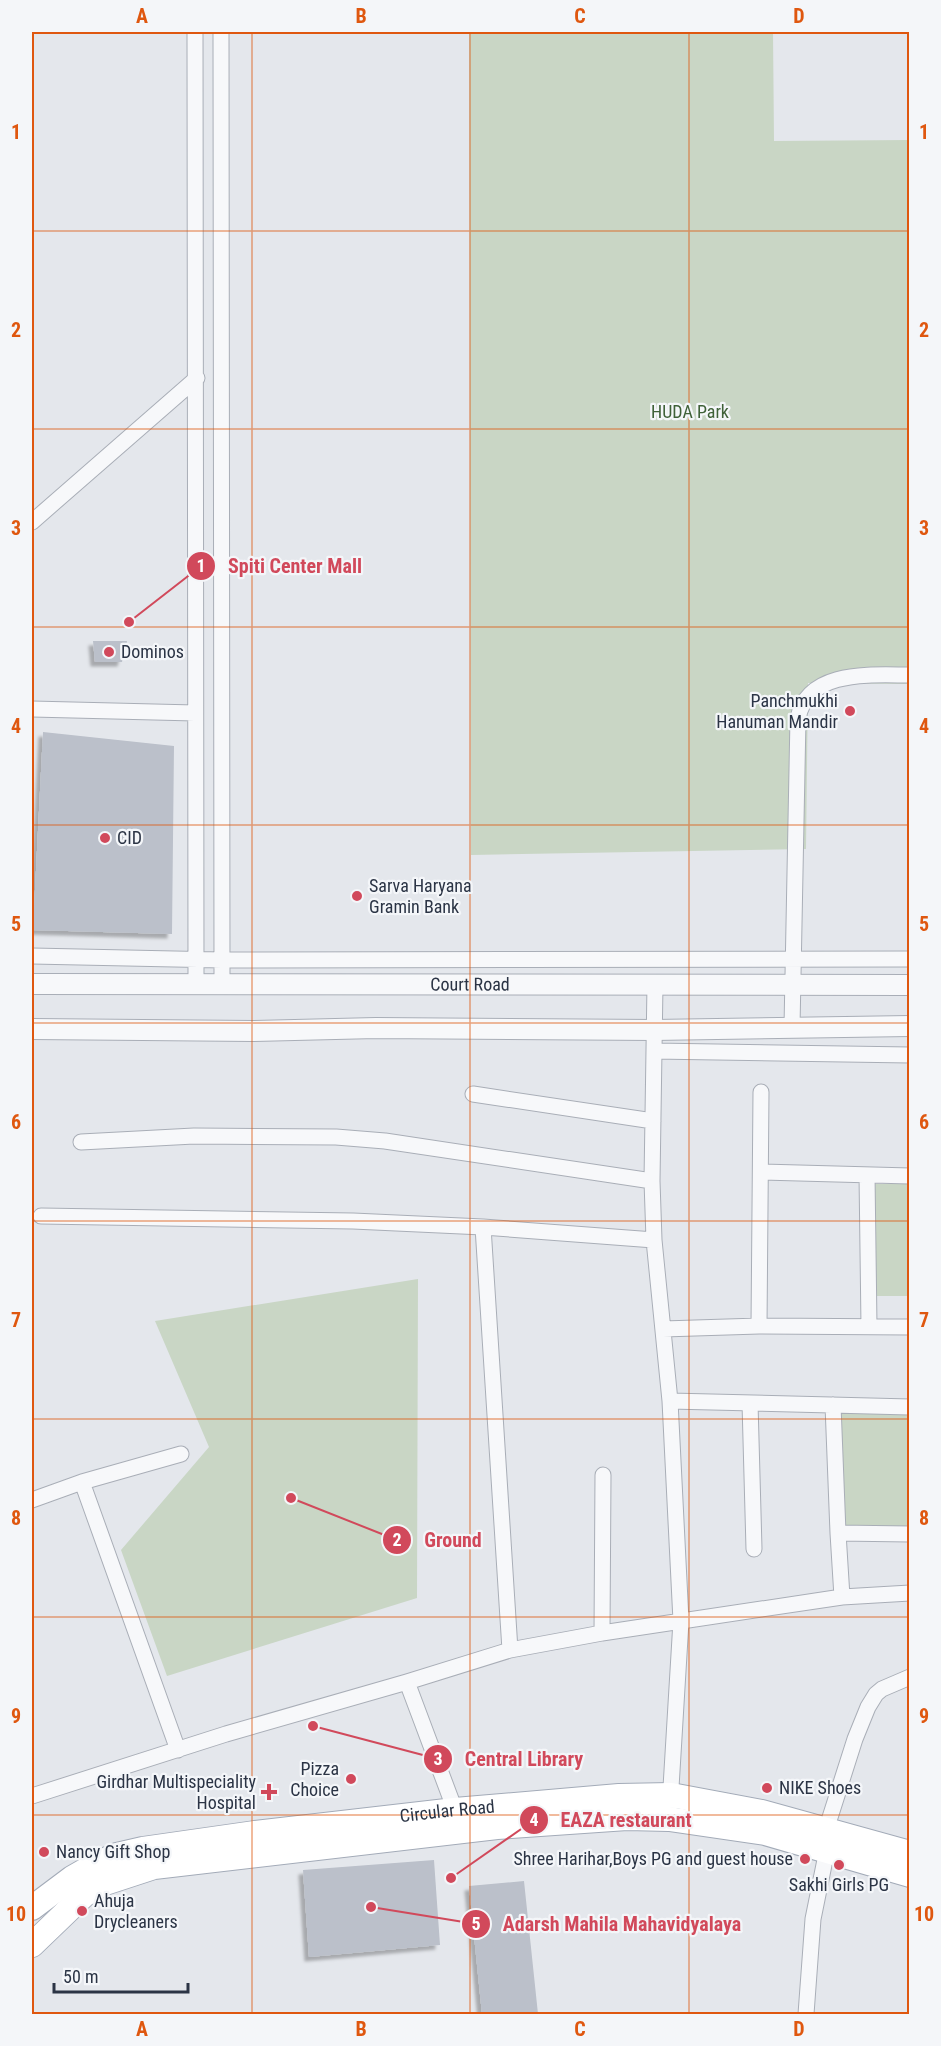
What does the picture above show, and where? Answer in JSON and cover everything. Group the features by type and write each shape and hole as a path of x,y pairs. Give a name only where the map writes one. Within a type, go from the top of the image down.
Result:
{"main road":[{"name":"Circular Road","path":"32,1908 72,1878 117,1855 143,1849 255,1833 455,1810 619,1796 670,1807"},
{"path":"32,1945 84,1896 102,1884 154,1867 497,1827 627,1818 670,1807 765,1833 909,1853"},
{"path":"826,1840 909,1875"}],"street":[{"path":"195,32 196,985"},
{"path":"221,32 222,984"},
{"path":"32,522 197,378"},
{"path":"792,1027 800,709 804,698 811,692 834,681 862,675 909,675"},
{"path":"32,709 195,713"},
{"path":"32,956 195,960 909,959"},
{"name":"Court Road","path":"32,984 909,985"},
{"path":"655,984 652,1181 654,1240 670,1401 681,1621 670,1807"},
{"path":"32,1029 654,1030 909,1026"},
{"path":"654,1051 909,1055"},
{"path":"759,1326 762,1172 760,1092"},
{"path":"472,1094 653,1121"},
{"path":"81,1142 194,1136 336,1137 385,1141 652,1181"},
{"path":"762,1172 909,1176"},
{"path":"867,1175 869,1326"},
{"path":"41,1216 353,1221 483,1227 654,1240"},
{"path":"483,1227 510,1650"},
{"path":"663,1329 759,1326 909,1327"},
{"path":"670,1401 909,1407"},
{"path":"750,1403 754,1549"},
{"path":"834,1405 842,1597"},
{"path":"32,1500 82,1482 181,1454"},
{"path":"602,1633 603,1475"},
{"path":"82,1482 178,1750"},
{"path":"838,1533 909,1534"},
{"path":"32,1796 510,1650 602,1633 842,1597 909,1593"},
{"path":"806,2014 813,1919 826,1840 855,1739 876,1694 890,1684 909,1677"},
{"path":"407,1682 455,1810"},
{"path":"890,1684 909,1691"}],"green space":[{"name":"HUDA Park","path":"469,32 773,32 774,141 909,140 909,684 808,683 806,849 471,855"},
{"path":"874,1184 909,1184 909,1296 876,1296"},
{"path":"418,1279 417,1598 167,1676 121,1550 209,1447 155,1321"},
{"path":"837,1408 909,1410 909,1530 840,1529"}],"building":[{"name":"Dominos","path":"93,641 127,641 122,662 95,662"},
{"name":"CID","path":"43,732 174,746 172,934 33,930"},
{"path":"434,1860 440,1945 309,1957 303,1870"},
{"path":"524,1881 538,2014 482,2014 469,1886"}],"place":[{"name":"Spiti Center Mall","path":"129,622"},
{"name":"Dominos","path":"109,652"},
{"name":"Panchmukhi Hanuman Mandir","path":"850,711"},
{"name":"CID","path":"105,838"},
{"name":"Sarva Haryana Gramin Bank","path":"357,896"},
{"name":"Ground","path":"291,1498"},
{"name":"Central Library","path":"313,1726"},
{"name":"Pizza Choice","path":"351,1779"},
{"name":"NIKE Shoes","path":"767,1788"},
{"name":"Girdhar Multispeciality Hospital","path":"269,1792"},
{"name":"Nancy Gift Shop","path":"44,1852"},
{"name":"Shree Harihar,Boys PG and guest house","path":"805,1859"},
{"name":"Sakhi Girls PG","path":"839,1865"},
{"name":"EAZA restaurant","path":"451,1878"},
{"name":"Adarsh Mahila Mahavidyalaya","path":"371,1907"},
{"name":"Ahuja Drycleaners","path":"82,1911"}]}
